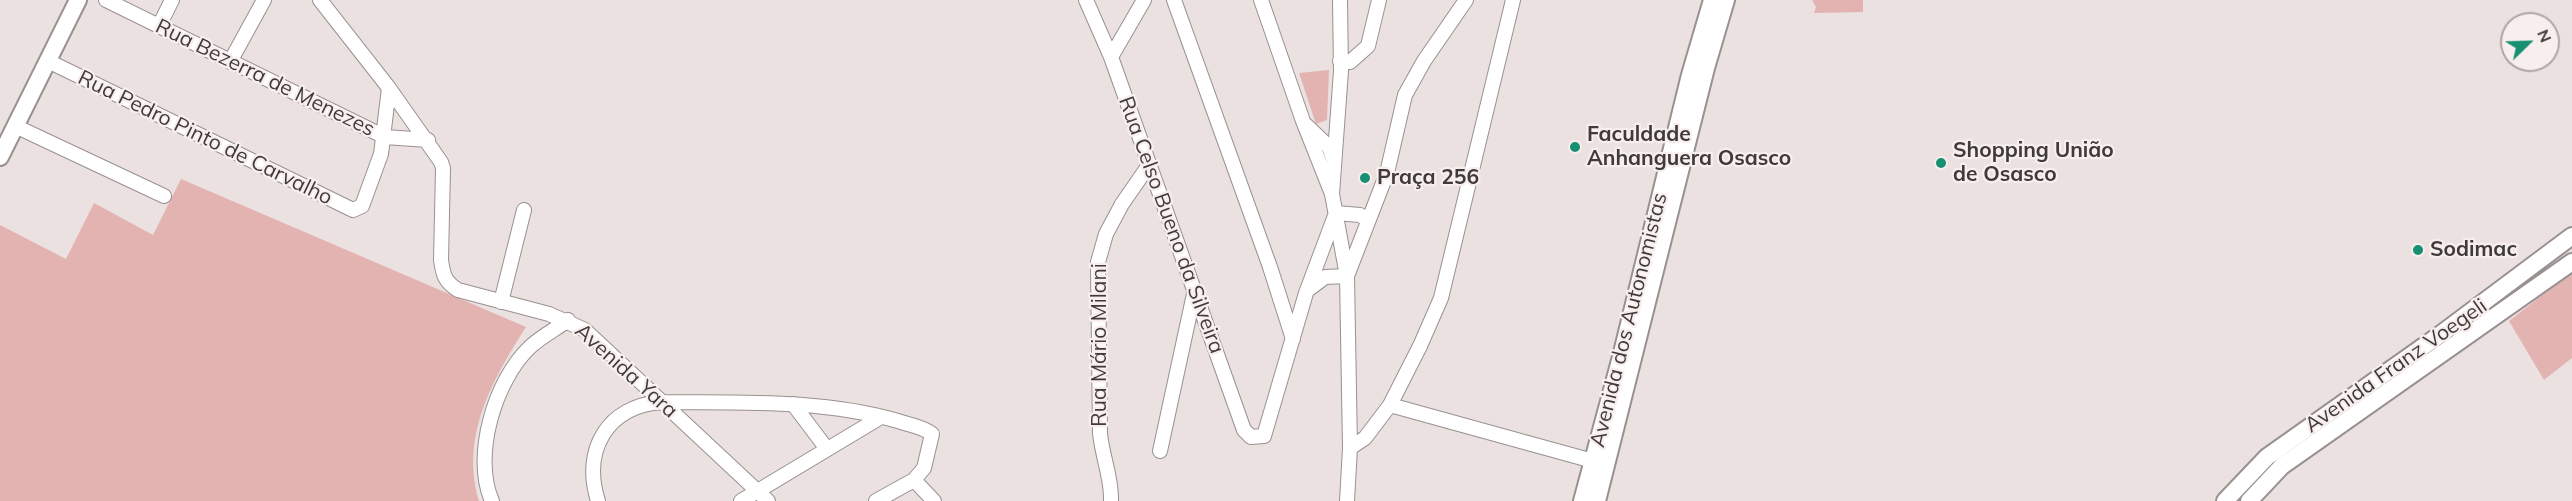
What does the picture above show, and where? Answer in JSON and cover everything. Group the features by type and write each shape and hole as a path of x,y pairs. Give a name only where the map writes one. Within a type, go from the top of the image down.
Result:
{"main road":[{"path":"0,157 78,0"},
{"name":"Avenida dos Autonomistas","path":"1582,501 1690,75 1712,0"},
{"name":"Avenida dos Autonomistas","path":"1597,501 1706,68 1726,0"},
{"name":"Avenida Franz Voegeli","path":"2225,501 2255,466 2550,255 2572,236"},
{"path":"2550,255 2556,263 2558,273"},
{"name":"Avenida Franz Voegeli","path":"2249,501 2273,473 2304,450 2572,262"},
{"path":"2304,450 2322,433 2324,417"}],"street":[{"name":"Rua Bezerra de Menezes","path":"106,0 385,136 428,140"},
{"path":"159,26 172,0"},
{"path":"230,62 264,0"},
{"path":"320,0 428,140"},
{"name":"Rua Celso Bueno da Silveira","path":"1086,0 1112,57 1194,294 1244,430 1251,437 1264,436 1293,339"},
{"path":"1112,57 1144,0"},
{"path":"1174,0 1270,267 1293,339"},
{"path":"1261,0 1303,121 1332,194 1347,276 1350,448 1347,501"},
{"path":"1332,194 1338,122 1340,0"},
{"path":"1340,61 1350,62 1368,46 1379,0"},
{"path":"1347,276 1387,173 1408,90 1466,0"},
{"path":"1350,448 1365,438 1390,405 1441,298 1470,186 1513,0"},
{"name":"Rua Pedro Pinto de Carvalho","path":"48,61 352,210 362,206 385,136"},
{"path":"385,136 389,88"},
{"path":"1303,121 1329,147 1335,165"},
{"path":"1316,134 1338,122"},
{"path":"15,126 164,196"},
{"name":"Avenida Yara","path":"428,140 443,168 443,274 449,285 458,291 568,320 599,342 768,501"},
{"name":"Rua Mário Milani","path":"1111,501 1111,489 1102,458 1100,433 1098,262 1109,228 1149,165"},
{"path":"501,302 524,210"},
{"path":"1293,339 1318,258 1336,213"},
{"path":"1336,213 1360,215 1368,220"},
{"path":"1318,258 1325,277"},
{"path":"1270,267 1287,297 1304,300"},
{"path":"1304,300 1314,284 1325,277 1347,276"},
{"path":"1160,450 1194,294"},
{"path":"492,501 484,471 485,444 499,393 512,368 530,347 568,320"},
{"path":"598,501 592,481 592,462 597,445 607,429 626,411 640,403 662,402 793,404 841,408 926,429 932,434 924,468 914,480 876,501"},
{"path":"793,404 827,449"},
{"path":"1390,405 1593,461"},
{"path":"741,501 881,417"},
{"path":"914,480 934,501"}],"shaded area":[{"path":"1812,0 1863,0 1863,12 1814,13 1816,7"},
{"path":"1329,70 1327,120 1316,124 1299,73"},
{"path":"181,179 526,327 491,388 477,432 474,477 479,501 0,501 0,225 66,259 94,203 153,235"},
{"path":"2572,272 2572,358 2544,380 2509,321"}],"place":[{"name":"Faculdade Anhanguera Osasco","path":"1575,147"},
{"name":"Shopping União de Osasco","path":"1941,163"},
{"name":"Praça 256","path":"1365,178"},
{"name":"Sodimac","path":"2418,250"}]}
